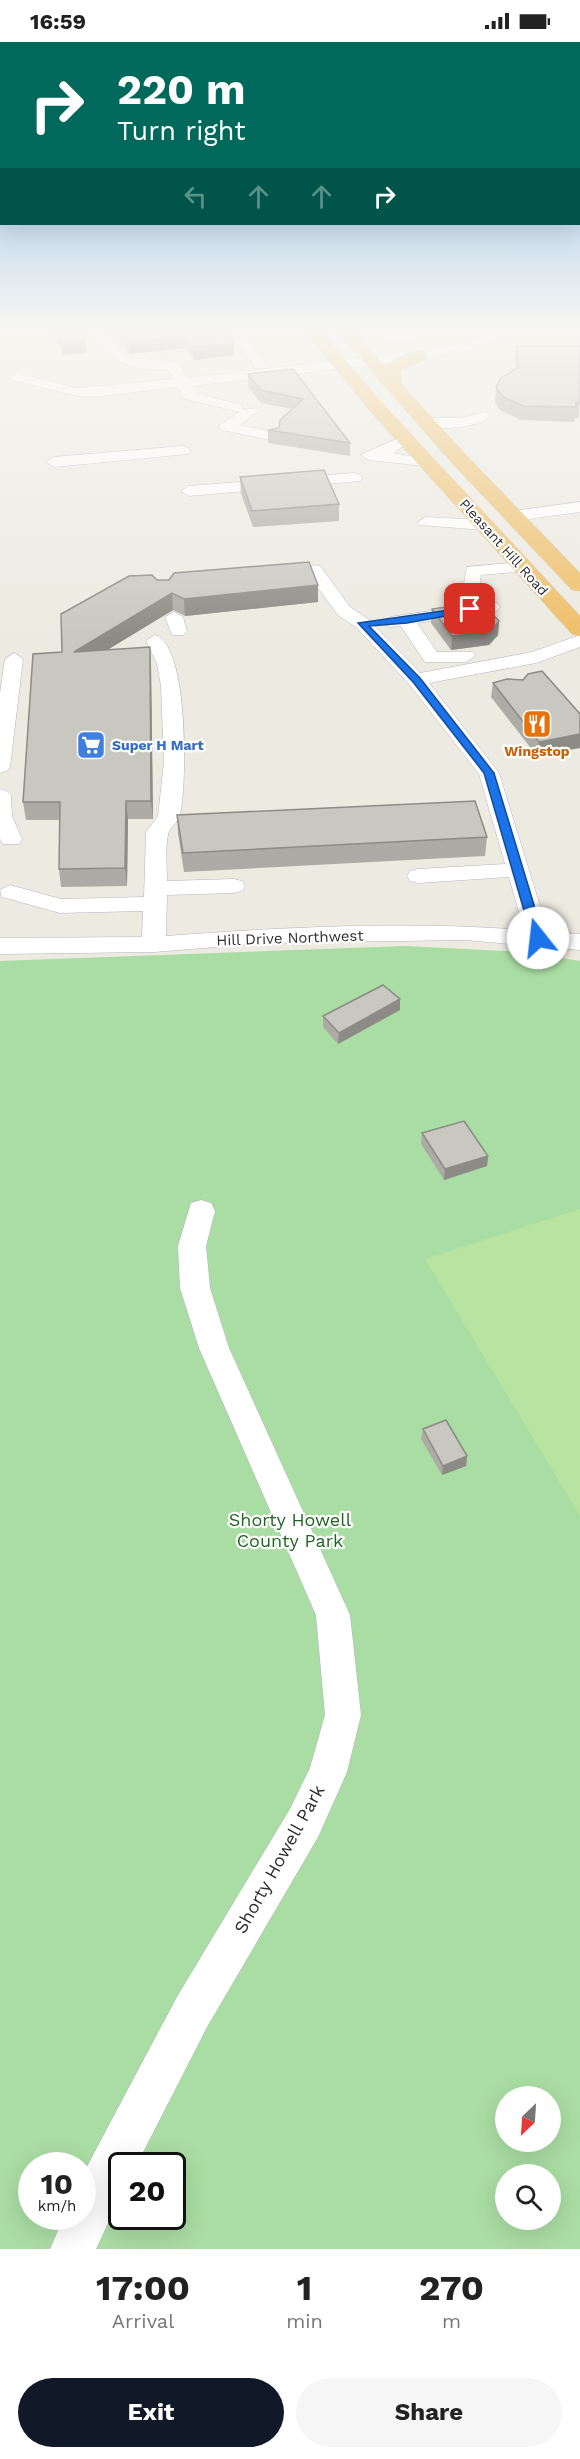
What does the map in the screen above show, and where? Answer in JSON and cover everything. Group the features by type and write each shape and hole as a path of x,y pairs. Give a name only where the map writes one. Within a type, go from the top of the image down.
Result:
{"highway":[{"name":"Pleasant Hill Road","path":"399,432 580,629"},
{"name":"Pleasant Hill Road","path":"433,432 580,585"}],"street":[{"path":"252,432 272,436"},
{"path":"405,439 386,452 369,455 405,458 428,464"},
{"path":"54,462 183,452"},
{"path":"189,491 354,478"},
{"path":"513,516 580,507"},
{"path":"469,509 426,522 484,525"},
{"path":"472,589 473,571 522,567"},
{"path":"314,570 344,611 362,623 419,683 489,773 538,938"},
{"path":"362,623 407,621 491,607"},
{"path":"407,621 418,642 432,658 497,668 580,641"},
{"path":"154,641 166,664 171,686 174,762 169,817 157,832 153,896 154,944"},
{"path":"497,668 524,644"},
{"path":"0,767 14,659"},
{"path":"419,683 497,668 565,659 580,661"},
{"path":"0,795 1,816 11,839"},
{"path":"418,876 518,870"},
{"path":"10,892 60,906 234,886"},
{"name":"Hill Drive Northwest","path":"0,946 154,944 266,936 453,933 580,942"},
{"name":"Shorty Howell Park","path":"73,2249 91,2206 192,2012 304,1823 328,1772 343,1715 333,1615 312,1563 214,1348 195,1288 192,1246 201,1211"}],"green space":[{"name":"Shorty Howell County Park","path":"405,946 525,952 580,961 580,2249 0,2249 0,961"},
{"path":"580,1209 580,1516 425,1259"}],"building":[{"path":"281,432 342,432 350,443"},
{"path":"324,470 339,504 252,511 240,477"},
{"path":"309,562 318,585 184,599 172,593 74,652 150,647 151,801 126,801 125,868 59,869 60,802 23,802 33,654 62,652 61,614 129,576 152,575 157,580 169,580 174,573"},
{"path":"481,602 499,621 491,631 452,636 432,609"},
{"path":"542,671 580,714 580,734 539,742 493,683 507,679 523,680 528,674"},
{"path":"475,801 487,837 183,853 177,815"},
{"path":"383,985 400,999 339,1033 323,1016"},
{"path":"464,1121 488,1156 445,1169 422,1133"},
{"path":"446,1420 467,1456 443,1466 423,1429"}],"place":[{"name":"Wingstop","path":"537,724"},
{"name":"Super H Mart","path":"91,745"}],"route":[{"path":"470,609 407,621 362,623 416,680 489,773 538,938"}]}
